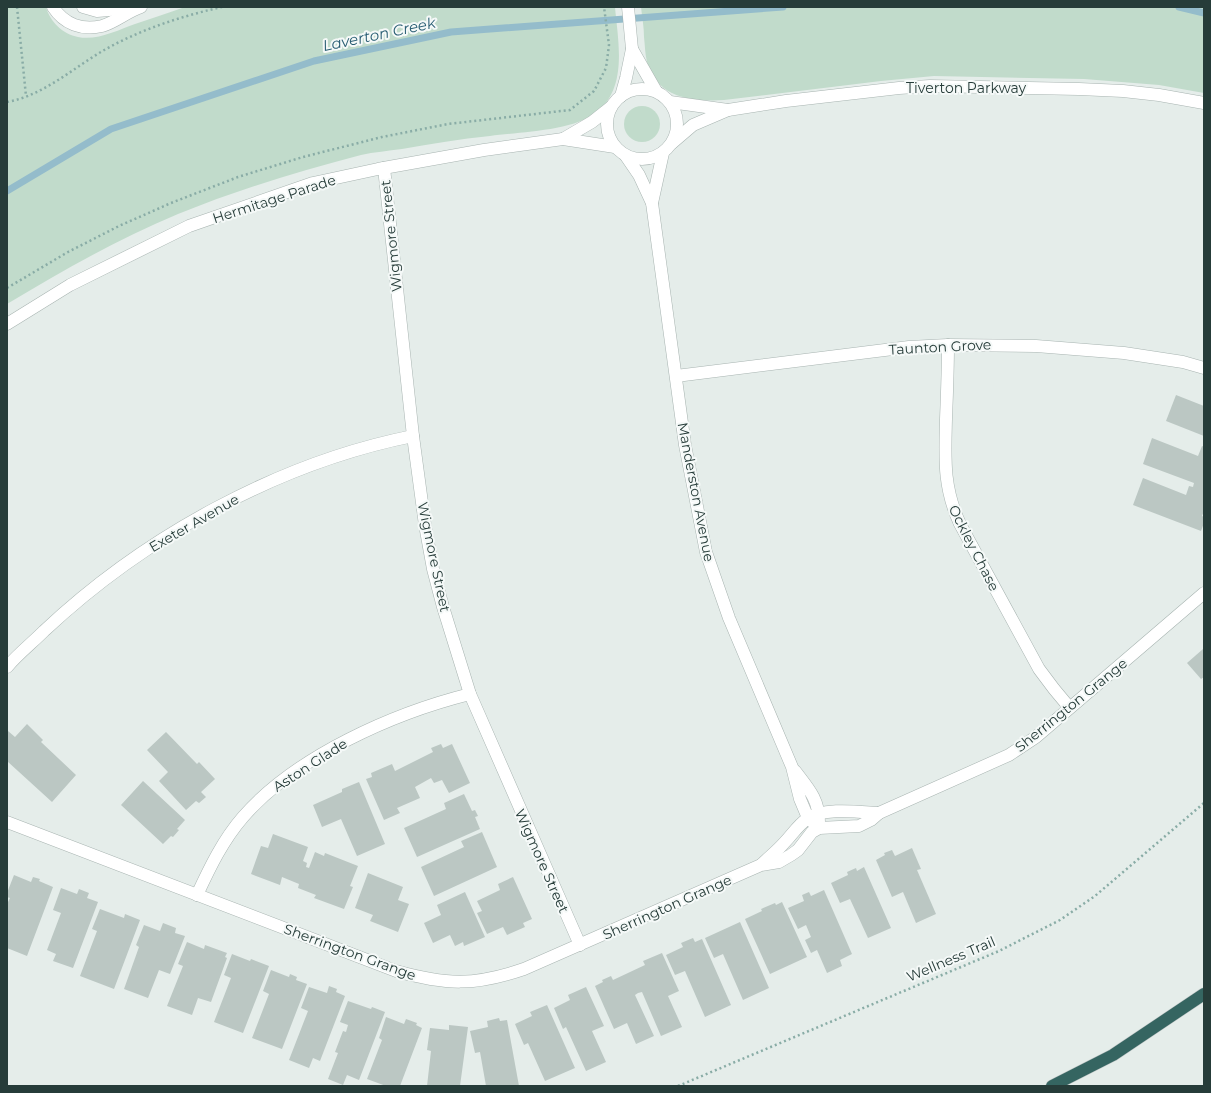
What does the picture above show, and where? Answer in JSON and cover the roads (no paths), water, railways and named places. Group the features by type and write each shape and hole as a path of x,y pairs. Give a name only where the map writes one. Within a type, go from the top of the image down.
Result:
{"highway":[{"path":"1052,1086 1113,1055 1204,994"}],"street":[{"path":"82,7 97,11 140,8"},
{"path":"621,96 632,49 628,7"},
{"path":"56,11 67,22 76,26 93,28 103,26 140,8"},
{"path":"632,49 656,91"},
{"name":"Tiverton Parkway","path":"672,143 693,125 728,110 786,101 930,86 1116,91 1160,95 1204,103"},
{"path":"644,89 656,91 670,102 676,111 678,122 677,133 672,143 663,153 654,158 645,160 635,159 626,156 615,147 610,138 607,127 608,117 611,107 621,96 632,90 644,89"},
{"name":"Tiverton Parkway","path":"670,102 728,110"},
{"name":"Hermitage Parade","path":"563,139 592,122 611,107"},
{"name":"Hermitage Parade","path":"7,324 70,285 190,226 313,183 384,168 484,150 563,139 615,147"},
{"name":"Manderston Avenue","path":"652,203 663,153"},
{"name":"Manderston Avenue","path":"626,156 639,175 652,203 685,445 706,552 729,618 792,767 813,794 814,815 819,828"},
{"name":"Wigmore Street","path":"384,168 413,436 425,525 433,568 443,607 470,694 580,945"},
{"name":"Taunton Grove","path":"676,376 909,347 948,344 1036,346 1124,353 1182,362 1204,368"},
{"name":"Ockley Chase","path":"948,344 945,461 946,481 952,508 1040,669 1069,707"},
{"name":"Exeter Avenue","path":"7,667 57,619 86,594 119,569 190,524 273,480 313,464 369,446 413,436"},
{"name":"Sherrington Grange","path":"7,822 396,971 416,977 452,982 468,982 506,976 761,865 779,862 798,850 812,832 819,828 858,826 871,820 880,813 1009,755 1036,737 1069,707 1204,593"},
{"name":"Aston Glade","path":"197,895 218,852 228,836 243,817 281,781 336,747 369,730 403,715 446,700 470,694"},
{"name":"Sherrington Grange","path":"761,865 814,815 860,812 880,813"}],"waterway":[{"name":"Laverton Creek","path":"7,191 111,129 314,61 451,32 783,7"},
{"name":"Laverton Creek","path":"1179,7 1204,13"}]}
